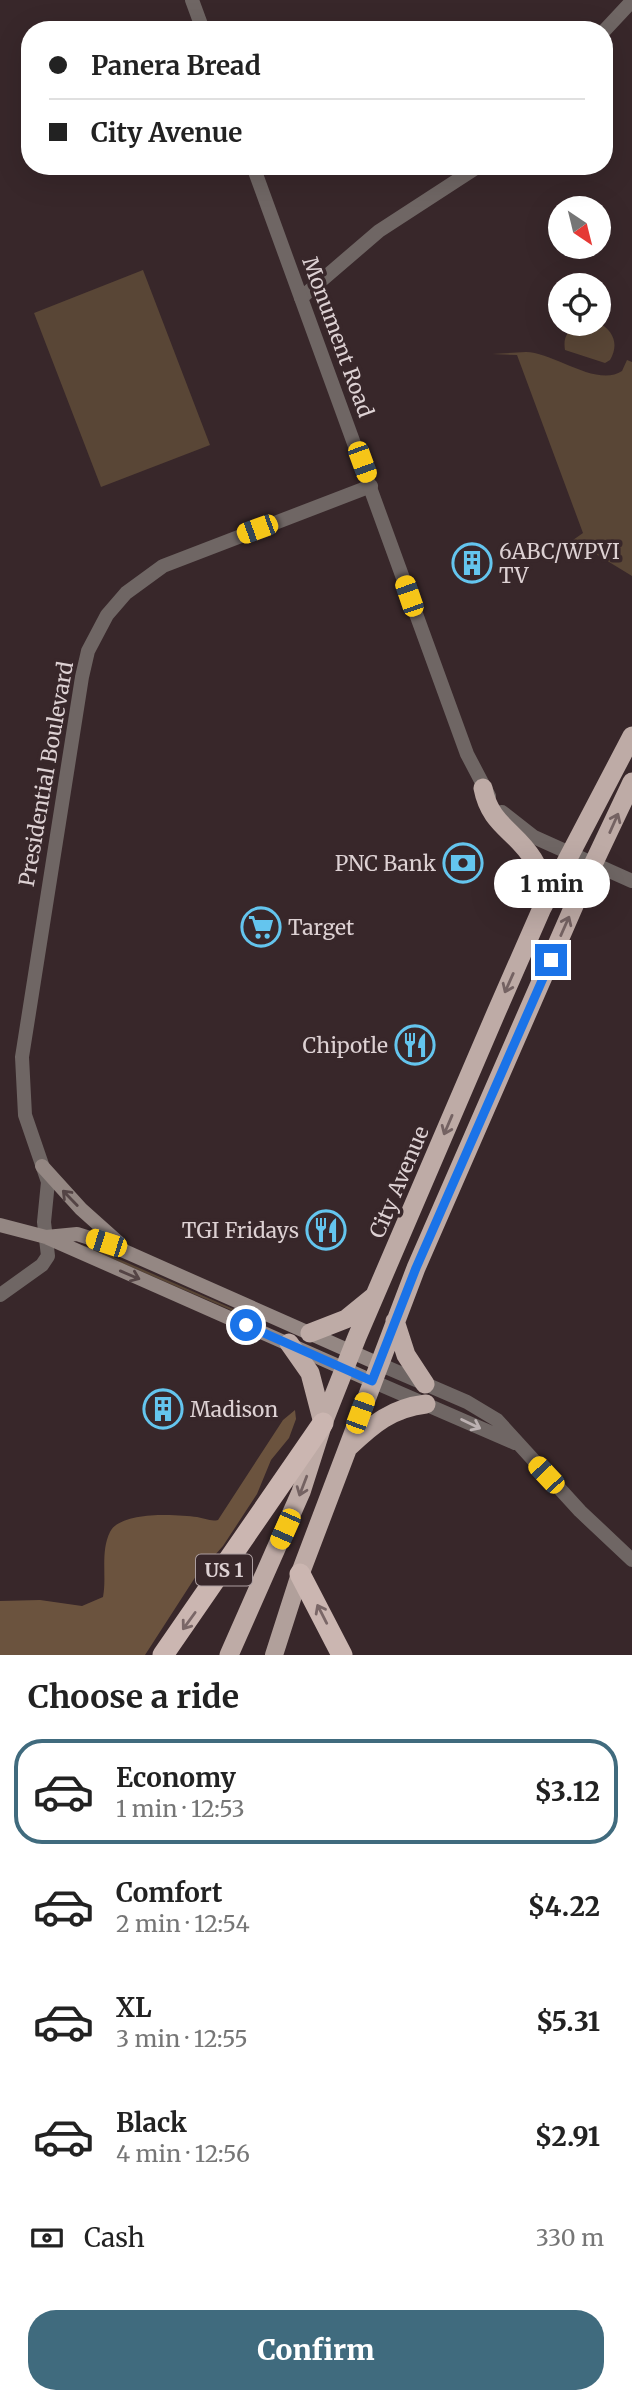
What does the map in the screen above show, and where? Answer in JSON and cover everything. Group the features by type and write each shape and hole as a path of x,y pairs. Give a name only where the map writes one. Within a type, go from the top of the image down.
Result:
{"highway":[{"name":"City Avenue","path":"229,1655 301,1492 323,1423 348,1360 542,908 632,736"},
{"path":"342,1655 300,1574 395,1321 632,782"},
{"path":"483,788 488,809 525,848 537,867 542,908"},
{"path":"310,1332 346,1319 376,1294"},
{"path":"346,1450 385,1416 426,1394 406,1355 395,1321"},
{"path":"289,1343 310,1373 323,1423"},
{"name":"US 1","path":"163,1655 323,1423"}],"main road":[{"path":"41,1166 105,1232 140,1258"},
{"path":"0,1226 46,1237 289,1343 348,1360 376,1372"},
{"path":"46,1237 77,1234 140,1258 310,1332 348,1360"},
{"path":"274,1655 300,1574"}],"street":[{"path":"192,0 200,21"},
{"path":"613,22 632,1"},
{"name":"Monument Road","path":"256,175 467,754 483,788 500,811 520,828 570,854 632,881"},
{"path":"301,298 379,231 465,175"},
{"name":"Presidential Boulevard","path":"0,1295 45,1262 48,1256 44,1222 48,1189 25,1115 21,1078 23,1046 78,701 94,639 126,593 163,566 371,486"},
{"path":"376,1372 426,1394 515,1443 580,1511 632,1560"}],"shaded area":[{"path":"143,270 210,445 101,487 34,313"},
{"path":"611,334 614,349 610,360 605,363 565,350 566,336"},
{"path":"526,352 600,375 612,375 622,371 627,360 632,362 632,576 573,540 583,533 517,355 492,354"},
{"path":"78,1244 98,1250 240,1314"},
{"path":"295,1410 296,1419 289,1438 271,1460 257,1494 223,1546 196,1576 145,1655 0,1655 0,1601 40,1600 82,1606 103,1597 105,1548 110,1532 116,1525 136,1517 149,1516 176,1515 218,1520 283,1420"}],"place":[{"name":"6ABC/WPVI TV","path":"472,563"},
{"name":"PNC Bank","path":"463,863"},
{"name":"Target","path":"261,927"},
{"name":"Chipotle","path":"415,1045"},
{"name":"TGI Fridays","path":"326,1230"},
{"name":"Madison","path":"163,1409"}],"route":[{"path":"246,1325 372,1381 404,1296 551,960"}]}
